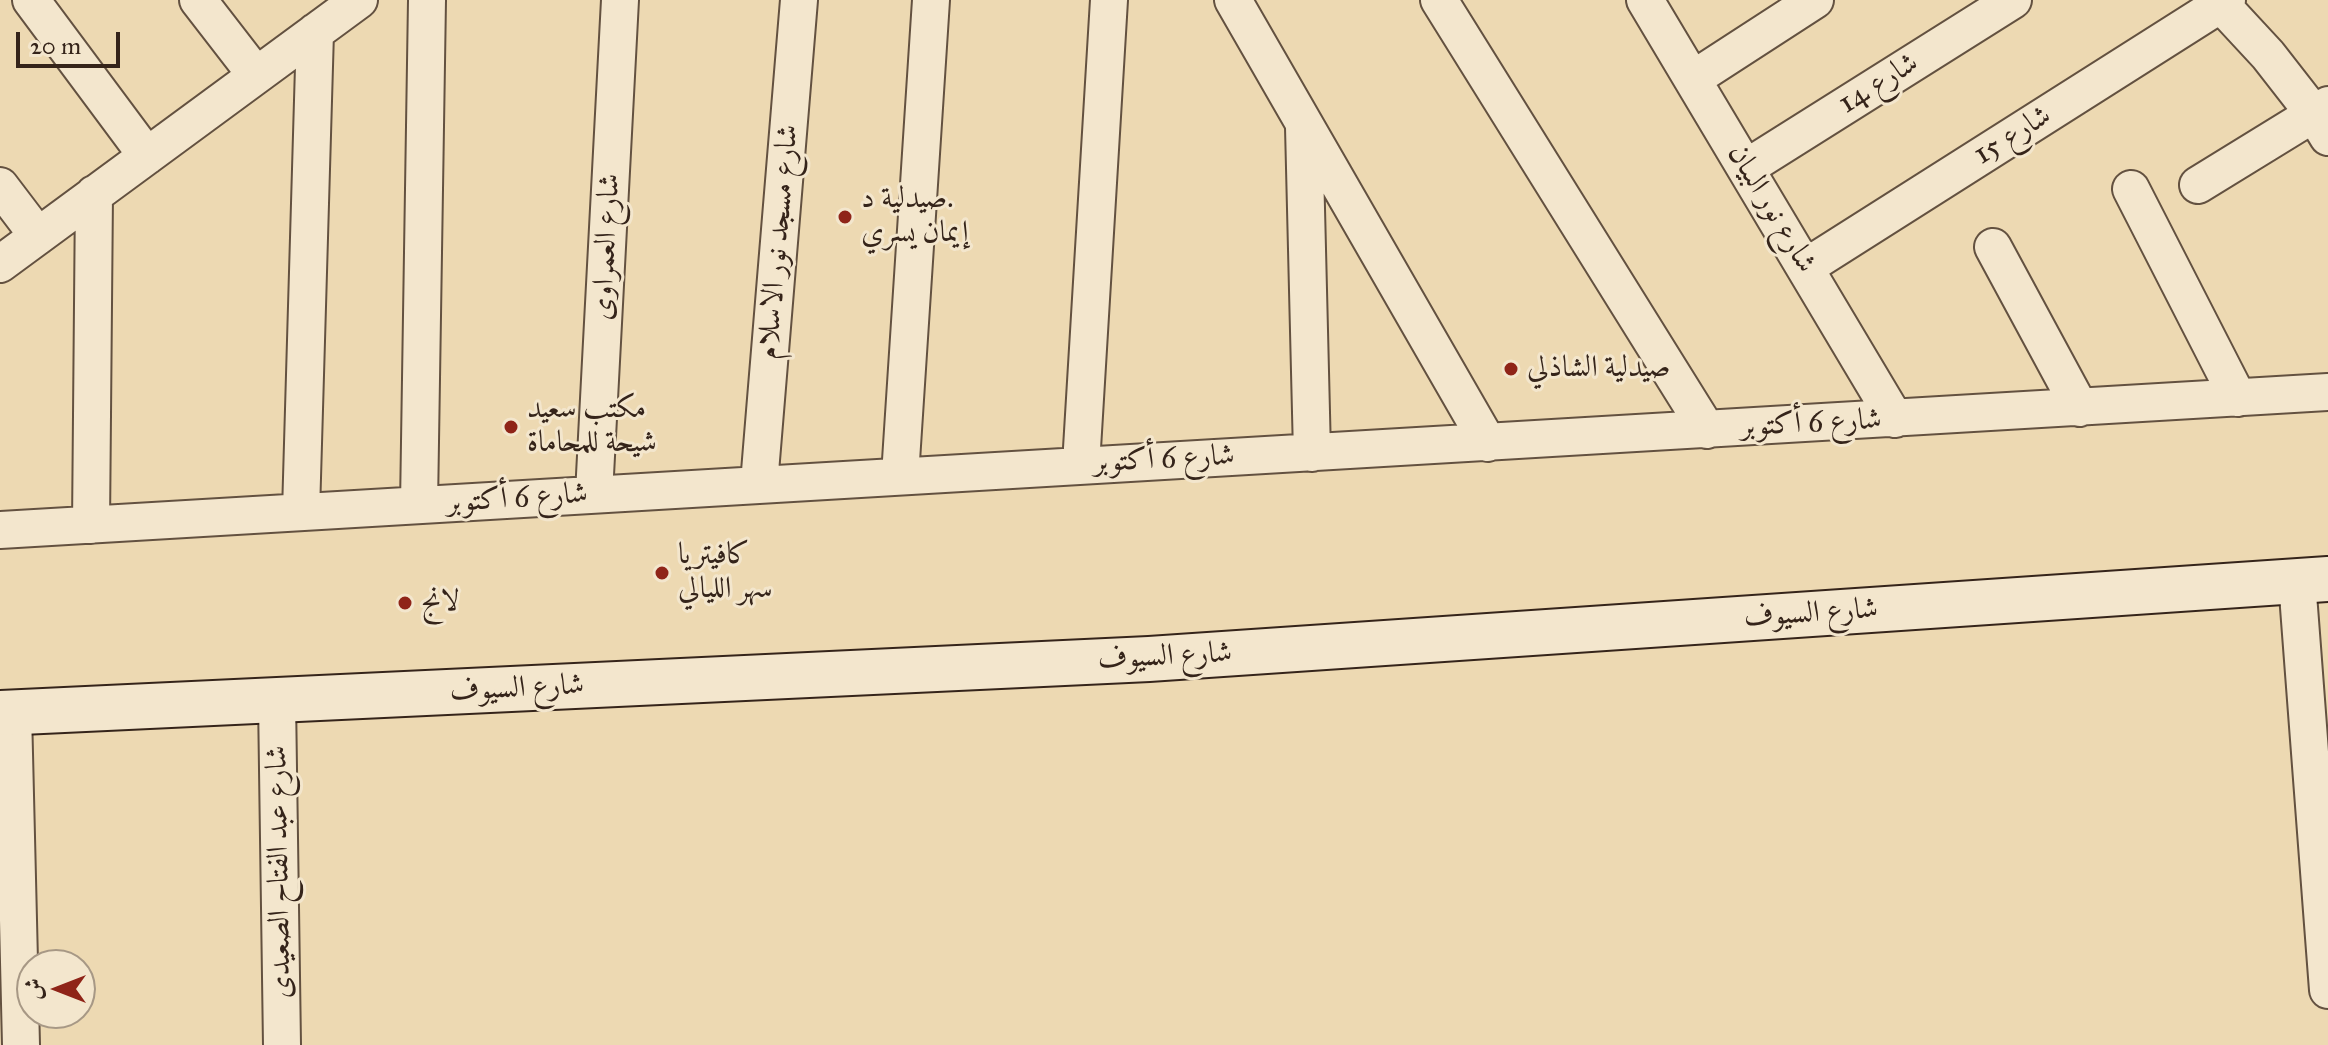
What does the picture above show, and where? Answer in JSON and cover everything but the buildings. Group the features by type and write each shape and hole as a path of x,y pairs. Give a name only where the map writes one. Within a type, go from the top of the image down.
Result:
{"main road":[{"name":"شارع السيوف","path":"6,712 1149,659 2312,580"}],"street":[{"path":"31,0 147,156"},
{"path":"198,0 256,75"},
{"path":"0,264 359,0"},
{"path":"419,505 427,0"},
{"name":"شارع العمراوى","path":"594,494 620,0"},
{"name":"شارع مسجد نور الاسلام","path":"759,484 799,0"},
{"path":"900,476 931,0"},
{"path":"1081,465 1109,0"},
{"path":"1233,0 1488,443"},
{"path":"1439,0 1707,430"},
{"name":"شارع نور البيان","path":"1645,0 1895,419"},
{"path":"1693,79 1815,0"},
{"name":"شارع 14","path":"1746,168 2013,0"},
{"path":"2198,185 2323,119 2221,1"},
{"name":"شارع 15","path":"1806,267 2221,1"},
{"path":"301,512 315,32"},
{"path":"1304,122 1312,453"},
{"path":"0,186 38,236"},
{"path":"2131,189 2238,398"},
{"path":"91,525 94,194"},
{"path":"1993,247 2080,408"},
{"name":"شارع 6 أكتوبر","path":"0,530 2328,392"},
{"path":"2312,580 2328,990"},
{"name":"شارع عبد الفتاح الصعيدى","path":"277,700 282,1045"},
{"path":"6,712 10,964 21,1045"}],"place":[{"name":"صيدلية د. إيمان يسري","path":"845,217"},
{"name":"صيدلية الشاذلي","path":"1511,369"},
{"name":"مكتب سعيد شيحة للمحاماة","path":"511,427"},
{"name":"كافيتريا سهر الليالي","path":"662,573"},
{"name":"لانج","path":"405,603"}]}
